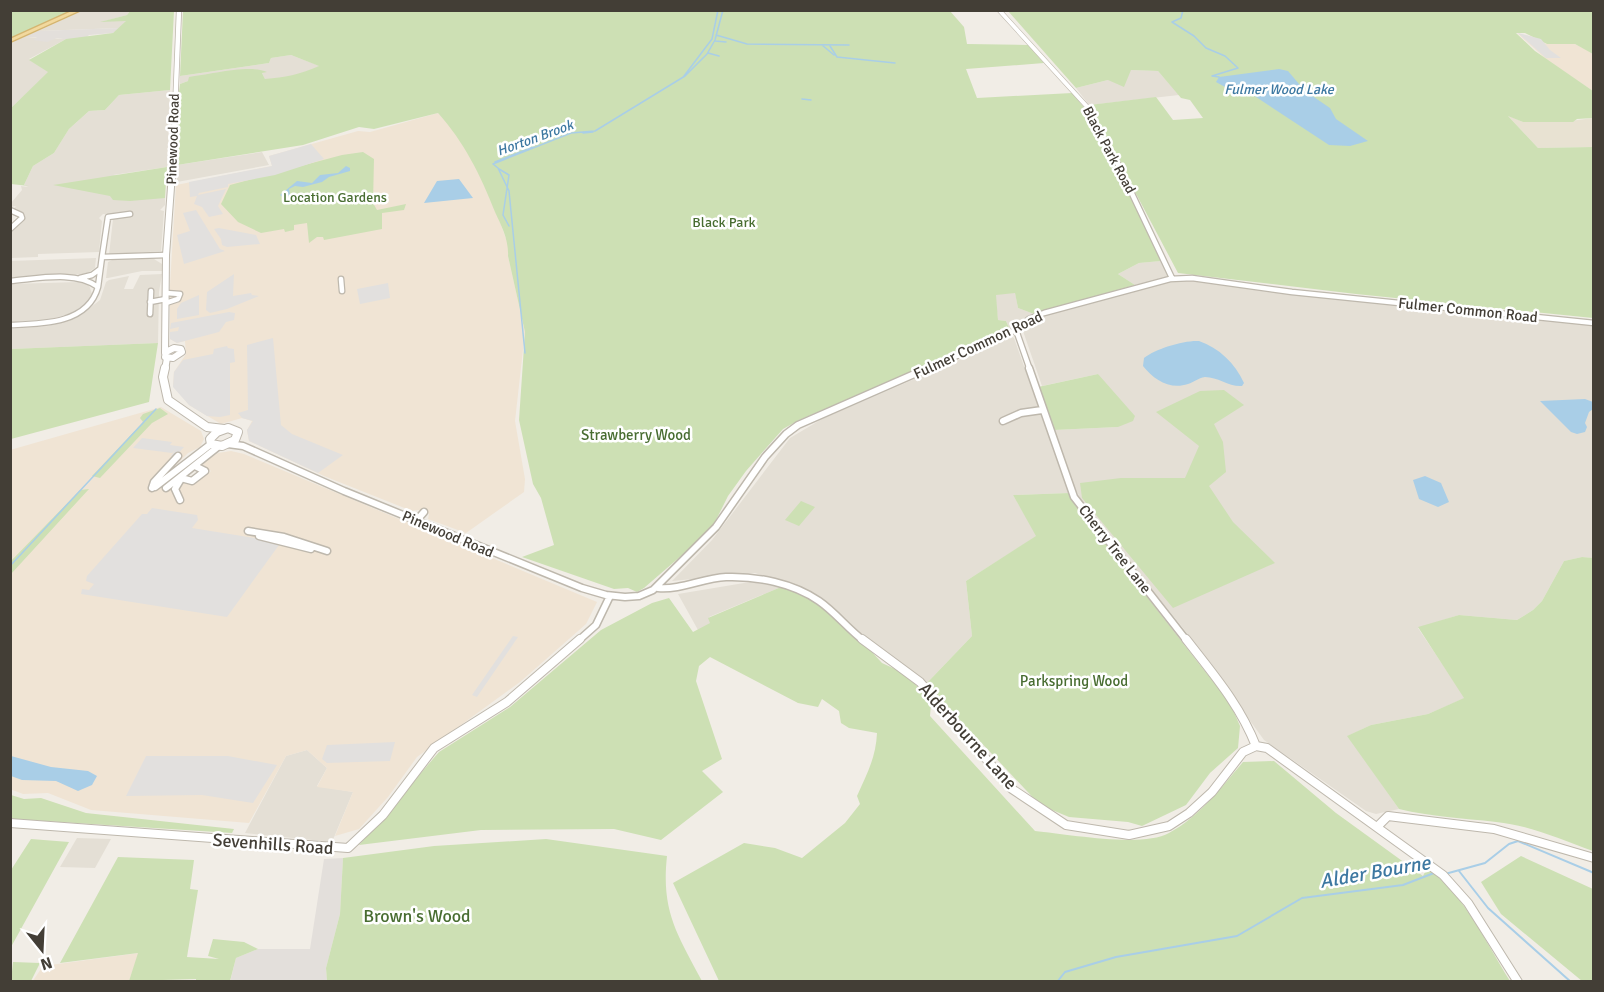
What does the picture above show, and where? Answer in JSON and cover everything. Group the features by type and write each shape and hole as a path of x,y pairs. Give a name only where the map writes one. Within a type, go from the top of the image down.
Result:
{"main road":[{"path":"10,41 79,10"}],"street":[{"name":"Pinewood Road","path":"179,10 173,163 166,255 164,389 168,400 207,427 235,429 238,436"},
{"name":"Black Park Road","path":"999,10 1091,111 1097,132 1121,168 1172,278"},
{"path":"10,230 22,218 21,214 11,209"},
{"path":"10,326 49,323 71,316 93,302 98,295 108,217 130,214"},
{"path":"102,257 166,255"},
{"path":"10,281 80,278 92,275 100,269"},
{"path":"80,278 95,283 98,287"},
{"name":"Fulmer Common Road","path":"658,588 719,524 766,457 789,431 798,425 1016,330 1029,319 1044,313 1172,278 1192,278 1292,292 1593,323"},
{"path":"341,279 342,291"},
{"path":"150,314 151,291"},
{"path":"150,302 166,299"},
{"name":"Cherry Tree Lane","path":"1016,330 1074,497 1234,700 1247,723 1256,746"},
{"path":"163,373 182,350 168,345 165,339"},
{"path":"166,355 174,348"},
{"path":"166,355 180,355"},
{"path":"1003,421 1022,413 1042,410"},
{"name":"Pinewood Road","path":"207,427 214,442"},
{"path":"180,500 175,489 181,478 196,464 224,429"},
{"path":"178,456 154,482 154,487 214,442 228,444 238,436 243,446"},
{"name":"Pinewood Road","path":"228,444 243,446 344,491 572,584 610,596 633,597 658,588"},
{"path":"181,478 192,481 205,471 196,464"},
{"path":"166,488 196,464"},
{"path":"417,520 424,512"},
{"path":"248,531 284,537 327,551 284,544 248,531"},
{"name":"Alderbourne Lane","path":"658,588 668,589 725,577 762,579 793,587 819,601 852,632 920,682 1012,789 1066,825 1129,836 1169,826 1189,813 1212,792 1244,752 1256,746"},
{"name":"Sevenhills Road","path":"10,823 348,848 383,815 434,748 507,702 596,625 610,596"},
{"path":"1256,746 1267,748 1443,875 1468,903 1518,981"},
{"path":"1378,826 1388,816 1494,829 1593,858"}],"shaded area":[{"path":"82,11 130,11 127,15 105,21 127,21 120,28 38,31"},
{"path":"120,28 113,33 69,40 57,38 47,42 33,40 37,37 23,37 38,31"},
{"path":"1517,33 1540,39 1546,44 1575,44 1593,53 1593,91 1548,61"},
{"path":"1518,33 1541,39 1561,58 1546,58"},
{"path":"24,37 66,39 29,59 49,72 11,108 11,43"},
{"path":"291,55 320,66 302,74 272,80 265,79 262,73 188,81 180,84 180,76 269,63 271,58"},
{"path":"1131,70 1158,71 1179,95 1089,105 1076,88 1108,80"},
{"path":"170,90 167,167 113,175 165,186 165,205 160,210 164,211 161,251 109,255 113,219 117,215 103,214 99,218 102,221 99,252 38,254 38,257 11,258 11,232 25,216 13,209 16,206 11,207 11,203 22,190 21,186 28,187 24,185 33,166 54,153 69,129 89,111 105,110 119,95"},
{"path":"438,113 451,127 476,165 501,225 509,247 508,256 525,332 515,421 525,479 524,492 466,533 428,519 429,514 418,510 412,511 324,476 249,441 247,430 252,421 242,418 221,424 189,405 173,385 174,372 186,354 185,341 177,343 170,339 170,285 176,185 272,166 269,156 358,131 370,132"},
{"path":"1507,115 1523,122 1563,122 1593,118 1593,147 1538,148"},
{"path":"311,144 324,159 275,175 228,184 228,187 199,193 198,195 226,189 218,206 223,214 209,217 202,207 194,204 197,196 190,197 189,182 272,166 269,156"},
{"path":"262,152 269,165 177,182 177,165"},
{"path":"196,210 220,249 225,251 184,264 177,235 190,231 183,213"},
{"path":"214,229 256,235 260,244 227,247 222,245"},
{"path":"96,258 95,268 86,274 11,278 10,261"},
{"path":"114,259 154,259 162,264 162,271 142,271 106,278 108,262"},
{"path":"1161,261 1168,277 1135,285 1118,274 1139,263"},
{"path":"162,274 159,292 158,343 11,349 11,329 49,326 81,315 100,300 106,282 109,280 129,276 124,289 133,289 140,275"},
{"path":"234,274 233,296 251,293 259,296 210,313 206,310 207,292"},
{"path":"1179,279 1593,325 1593,558 1582,557 1564,561 1542,601 1517,620 1459,615 1418,628 1465,698 1428,714 1371,725 1348,736 1399,809 1376,814 1366,811 1264,740 1183,628 1083,504 1071,480 1054,430 1118,427 1098,374 1042,386 1023,331 1026,325 1048,314"},
{"path":"79,282 89,285 92,294 90,300 72,313 48,320 11,322 10,284"},
{"path":"388,283 390,298 360,304 357,289"},
{"path":"1015,292 1018,308 1034,314 1010,330 1006,321 998,320 995,294"},
{"path":"199,295 199,315 177,319 177,309 181,303"},
{"path":"229,312 235,313 234,320 226,322 219,332 177,343 170,339 170,332 178,331 179,327 170,329 171,323"},
{"path":"1012,337 1069,493 1013,495 1037,536 966,581 972,636 926,684 802,589 755,573 672,581 712,540 790,438 822,419"},
{"path":"273,338 281,425 292,434 343,455 318,473 249,441 247,430 253,421 242,418 238,413 248,410 247,345"},
{"path":"227,346 234,349 235,362 230,363 230,415 207,416 189,405 173,387 174,372 183,360 213,354 214,349"},
{"path":"161,407 201,431 204,439 200,447 188,453 168,473 195,484 211,471 202,464 218,453 231,451 244,454 597,602 586,624 520,682 417,757 388,797 359,829 335,836 353,792 317,787 327,768 307,750 286,756 249,823 91,810 48,793 23,794 10,789 10,450"},
{"path":"142,438 172,442 170,445 184,447 176,456 171,456 175,450 172,453 133,448"},
{"path":"152,508 197,515 198,520 192,528 279,542 227,617 81,594 82,589 89,590 94,584 86,581 87,576 142,514 147,514"},
{"path":"750,582 781,587 709,617 711,623 698,630 678,594"},
{"path":"513,636 518,637 477,697 472,695"},
{"path":"395,742 390,761 327,763 322,759 327,745"},
{"path":"307,750 327,768 317,786 353,792 332,842 245,833 286,756"},
{"path":"146,756 228,756 277,765 253,803 202,795 126,796"},
{"path":"77,838 111,839 95,868 60,867"},
{"path":"343,858 340,914 326,968 327,981 230,982 236,958 258,949 310,949 324,859"},
{"path":"139,953 129,981 32,982 43,966"}],"green space":[{"path":"11,10 73,11 11,39"},
{"path":"130,11 174,11 170,90 119,95 105,110 89,111 69,129 54,153 33,166 24,185 29,186 11,184 11,108 48,72 29,60 66,39 113,33 126,21 100,22 127,15"},
{"name":"Black Park","path":"183,11 950,11 964,27 967,44 1028,45 1044,63 966,69 977,98 1072,93 1088,112 1094,134 1122,178 1161,261 1139,263 1118,274 1135,285 1034,314 1018,308 1015,293 996,295 998,320 1006,321 1010,330 799,420 783,429 746,471 728,496 711,530 644,588 637,592 628,588 614,589 522,557 554,545 541,498 533,484 519,420 525,332 504,233 477,172 456,135 438,113 374,129 359,127 303,145 177,165 180,84 188,81 189,77 250,69 267,72 262,73 265,79 305,72 319,66 291,55 271,58 269,63 180,76"},
{"path":"1008,11 1593,11 1593,54 1575,44 1547,44 1525,33 1516,33 1535,51 1593,91 1593,118 1577,119 1573,122 1523,122 1508,116 1538,148 1593,147 1593,318 1178,273 1089,105 1156,97 1173,120 1203,118 1190,100 1181,98 1158,71 1131,70 1124,87 1108,80 1076,88"},
{"name":"Location Gardens","path":"363,152 374,159 373,203 377,210 406,204 404,210 382,213 382,229 324,240 323,237 317,237 309,243 307,223 294,225 294,230 285,232 284,229 261,233 238,222 221,204 230,185 342,155"},
{"path":"167,167 165,198 113,200 110,196 53,185"},
{"path":"158,343 149,402 11,439 11,349"},
{"path":"1098,374 1135,416 1133,421 1118,427 1054,430 1038,387"},
{"path":"1224,390 1244,405 1214,424 1223,442 1226,472 1209,486 1233,522 1275,563 1173,608 1082,498 1080,483 1121,478 1185,478 1199,446 1156,412 1200,391"},
{"path":"160,408 168,414 152,423 100,478 92,476 143,422 140,418 143,414"},
{"path":"89,489 11,574 11,561 80,490"},
{"name":"Parkspring Wood","path":"1069,493 1076,507 1094,525 1230,703 1240,726 1238,748 1210,773 1186,805 1142,826 1128,822 1069,817 1040,805 926,684 972,636 966,581 1036,536 1013,495"},
{"path":"801,501 815,507 799,526 785,520"},
{"path":"1582,557 1594,558 1593,851 1521,826 1435,816 1399,809 1347,736 1371,725 1428,714 1464,698 1418,627 1459,615 1517,620 1542,601 1564,561"},
{"path":"781,587 809,597 858,637 882,663 908,675 931,704 930,716 1035,831 1123,840 1157,837 1169,833 1190,819 1218,792 1243,762 1274,761 1336,813 1423,876 1427,868 1440,879 1474,920 1510,981 719,981 673,883 744,843 775,848 802,858 845,823 860,804 857,796 873,758 877,733 849,728 841,723 839,711 822,699 818,707 798,703 710,657 699,666 696,681 722,759 702,771 723,792 661,840 614,829 481,830 359,845 439,752 510,707 601,630 652,603 669,598 693,632 710,623 708,618"},
{"path":"11,795 24,799 41,798 86,813 234,829 232,833 13,819 11,818"},
{"path":"31,839 69,842 11,947 11,870"},
{"name":"Brown's Wood","path":"546,839 667,856 666,892 669,907 678,935 702,981 327,981 326,968 340,914 343,858 434,846"},
{"path":"1521,856 1593,889 1593,981 1582,981 1501,914 1481,882"},
{"path":"118,857 194,860 190,889 198,890 187,957 219,959 208,956 213,939 244,942 258,949 236,958 230,981 196,981 196,979 129,981 138,953 60,963"},
{"path":"13,962 40,963 31,981 11,981"}],"water":[{"name":"Fulmer Wood Lake","path":"1279,69 1288,71 1305,91 1330,108 1336,119 1368,141 1350,146 1329,145 1253,95 1234,92 1216,82 1219,77"},
{"path":"346,166 350,168 350,171 329,177 322,182 303,187 295,186 289,189 290,195 283,197 280,195 297,181 312,183 320,175 338,173"},
{"path":"459,179 473,198 424,203 437,181"},
{"path":"1199,341 1220,352 1231,363 1244,383 1242,386 1205,377 1181,386 1169,385 1152,376 1143,366 1144,358 1155,351"},
{"path":"1585,399 1593,402 1593,409 1589,412 1585,423 1587,427 1585,432 1577,434 1571,432 1540,401"},
{"path":"1425,476 1441,483 1449,502 1438,507 1419,499 1413,480"},
{"path":"11,756 51,767 88,771 97,776 92,785 78,791 56,781 22,780 11,776"}],"waterway":[{"path":"684,76 712,39 718,10"},
{"name":"Horton Brook","path":"716,35 723,10"},
{"path":"1183,10 1181,18 1172,22 1194,36 1206,48 1225,56 1238,68 1212,76 1219,77"},
{"name":"Horton Brook","path":"507,187 498,168 493,164 571,133 595,131 685,76 707,54 716,35"},
{"path":"716,35 747,44 849,45"},
{"path":"715,41 726,42"},
{"path":"822,45 834,55"},
{"path":"830,46 837,57 895,63"},
{"path":"708,53 719,56"},
{"path":"802,99 811,100"},
{"name":"Horton Brook","path":"583,133 593,132"},
{"name":"Horton Brook","path":"495,162 533,147"},
{"path":"499,169 509,175 507,187"},
{"name":"Horton Brook","path":"507,187 525,353"},
{"path":"507,187 503,215 509,226"},
{"path":"10,566 156,409"},
{"name":"Alder Bourne","path":"1445,874 1485,863 1509,844 1518,841 1594,873"},
{"path":"1459,871 1488,908 1571,982"},
{"name":"Alder Bourne","path":"1057,982 1065,972 1116,957 1237,936 1302,898 1403,885 1434,873"}],"park label":[{"name":"Strawberry Wood","path":"636,435"}]}
